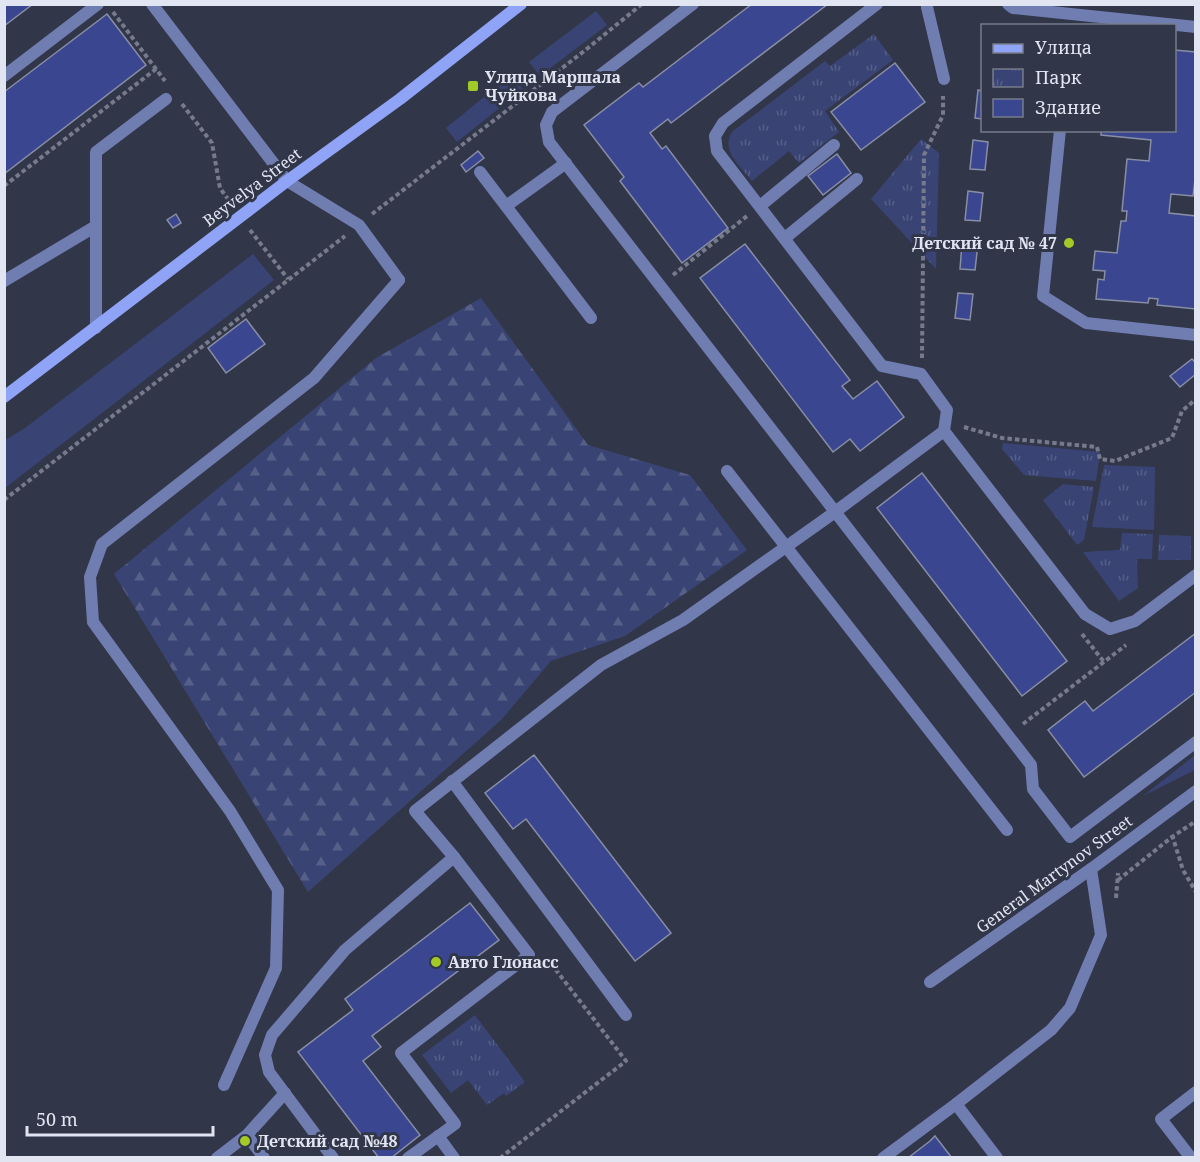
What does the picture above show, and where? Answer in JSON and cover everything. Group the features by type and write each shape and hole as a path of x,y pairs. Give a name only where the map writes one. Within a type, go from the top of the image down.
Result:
{"main road":[{"name":"Beyvelya Street","path":"4,398 240,216 400,99 521,4"}],"street":[{"path":"4,76 98,4"},
{"path":"152,4 287,181 359,225 399,280 314,378 102,544 90,577 93,622 230,811 278,890 276,968 224,1085"},
{"path":"693,4 552,112 546,125 549,142 1031,765 1033,789 1070,837 1196,742"},
{"path":"877,4 723,123 715,136 717,151 882,366 921,374 947,410 945,426 1084,614 1110,629 1135,621 1196,575"},
{"path":"1008,4 1013,8 1072,20 1143,24"},
{"path":"928,5 944,79"},
{"path":"1176,26 1196,27"},
{"path":"96,328 96,152 171,95"},
{"path":"1060,132 1043,296 1086,323 1196,335"},
{"path":"760,206 834,145"},
{"path":"506,206 566,163"},
{"path":"480,172 591,318"},
{"path":"785,238 857,179"},
{"path":"4,281 96,226"},
{"path":"408,1158 454,1124 401,1053 529,955 415,810 601,665 683,620 835,512 945,426"},
{"path":"727,471 1007,830"},
{"path":"452,782 626,1015"},
{"name":"General Martynov Street","path":"930,982 1091,869 1196,791"},
{"path":"333,1158 268,1072 265,1055 272,1035 345,950 454,857"},
{"path":"883,1158 1051,1030 1070,1008 1101,935 1091,869"},
{"path":"1191,1158 1161,1119 1196,1092"},
{"path":"217,1158 247,1135 285,1094"},
{"path":"956,1104 997,1158"},
{"path":"247,1135 264,1158"},
{"path":"438,1136 454,1158"}],"path":[{"path":"108,4 156,69 171,95 212,143 220,188 288,279"},
{"path":"4,501 642,4"},
{"path":"4,186 156,69"},
{"path":"921,374 924,155 943,115 944,79"},
{"path":"660,284 760,206"},
{"path":"945,426 1002,438 1097,447 1100,459 1115,461 1172,438 1182,411 1196,399"},
{"path":"1008,735 1131,641"},
{"path":"1165,814 1184,870 1196,892"},
{"path":"1117,881 1196,821"},
{"path":"500,1158 626,1061 542,951"}],"green space":[{"path":"596,11 607,25 540,76 529,62"},
{"path":"874,34 893,60 825,111 839,132 799,163 789,151 752,181 737,164 730,151 729,138 733,131 825,61 830,66"},
{"path":"511,75 523,89 457,142 446,128"},
{"path":"921,139 939,153 936,269 871,199"},
{"path":"253,254 274,280 5,488 5,440 25,428"},
{"path":"481,298 588,445 690,475 747,550 625,636 551,661 501,720 308,892 114,574 376,358"},
{"path":"1003,443 1100,452 1096,481 1024,475 1002,449"},
{"path":"1104,465 1155,467 1154,530 1092,527"},
{"path":"1063,484 1094,487 1084,540 1077,545 1043,500"},
{"path":"1122,533 1153,534 1152,559 1137,559 1138,588 1119,601 1083,552 1120,550"},
{"path":"1159,535 1191,536 1191,560 1158,560"},
{"path":"1195,755 1195,770 1143,796"},
{"path":"475,1015 525,1082 506,1096 504,1093 487,1105 468,1080 451,1093 422,1055"}],"building":[{"path":"4,4 33,4 4,26"},
{"path":"752,4 828,4 671,123 668,119 650,133 662,149 666,146 728,228 682,263 620,181 624,177 584,125 639,83 643,87"},
{"path":"107,14 146,65 4,174 4,92"},
{"path":"1176,50 1196,52 1196,171 1193,196 1171,194 1169,213 1196,216 1196,309 1157,305 1158,299 1149,298 1148,303 1096,299 1098,279 1104,280 1105,271 1093,270 1095,251 1117,253 1121,221 1126,221 1127,211 1122,211 1127,159 1149,161 1151,140 1101,135 1101,132 1176,132"},
{"path":"895,63 925,102 861,150 831,112"},
{"path":"978,90 981,91 981,119 975,118"},
{"path":"973,140 988,142 985,170 970,169"},
{"path":"478,151 484,158 466,172 461,165"},
{"path":"837,154 851,173 823,195 808,176"},
{"path":"968,191 983,193 980,221 965,220"},
{"path":"176,214 181,223 173,228 167,220"},
{"path":"962,243 978,244 975,270 960,269"},
{"path":"745,244 850,380 842,386 853,399 877,381 904,417 860,451 850,439 833,452 700,278"},
{"path":"958,293 973,294 970,320 955,318"},
{"path":"246,319 265,344 226,373 208,348"},
{"path":"1192,359 1196,363 1196,374 1180,387 1170,376"},
{"path":"922,473 1067,661 1022,696 877,508"},
{"path":"1196,633 1196,692 1084,777 1048,730 1085,701 1093,711"},
{"path":"534,755 671,933 635,961 526,819 513,829 485,793"},
{"path":"470,903 499,940 372,1036 381,1047 363,1061 420,1135 391,1158 379,1158 298,1052 353,1010 345,999"},
{"path":"935,1136 952,1158 908,1158 930,1141"}],"place":[{"name":"Улица Маршала Чуйкова","path":"473,86"},
{"name":"Детский сад № 47","path":"1069,243"},
{"name":"Авто Глонасс","path":"436,962"},
{"name":"Детский сад №48","path":"245,1141"}]}
